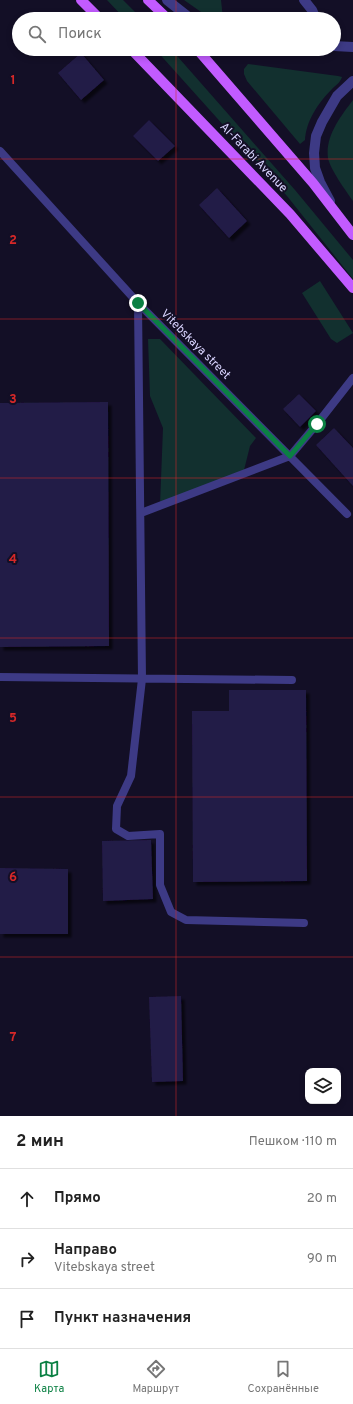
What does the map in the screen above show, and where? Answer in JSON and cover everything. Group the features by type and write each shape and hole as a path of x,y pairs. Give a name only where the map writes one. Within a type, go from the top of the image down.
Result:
{"main road":[{"path":"82,0 93,12"},
{"path":"148,0 161,12"},
{"name":"Al-Farabi Avenue","path":"137,56 290,214 353,288"},
{"name":"Al-Farabi Avenue","path":"203,56 313,183 353,235"}],"street":[{"path":"166,0 182,12"},
{"path":"304,0 313,12"},
{"path":"341,46 353,47"},
{"path":"338,215 320,182 315,168 314,153 316,136 322,122 337,96 353,81"}],"lane":[{"name":"Vitebskaya street","path":"0,151 138,303 347,514"},
{"path":"138,303 142,679 131,776 117,806 116,829 128,836 160,834 160,885 171,912 186,920 304,924"},
{"path":"141,513 290,456 353,378"},
{"path":"0,677 292,680"}],"green space":[{"path":"107,0 123,0 135,12 118,12"},
{"path":"184,0 221,0 222,12 201,12"},
{"path":"161,56 177,56 295,190 353,260 353,279 287,196"},
{"path":"248,64 342,77 318,106 310,119 305,140 300,144 247,81 244,74 244,69"},
{"path":"353,100 353,201 329,163 328,150 331,134"},
{"path":"320,281 353,333 337,343 331,339 302,293"},
{"path":"148,339 160,339 256,438 250,446 243,474 160,505 163,428 150,396"}],"building":[{"path":"78,56 84,56 104,80 81,100 58,73"},
{"path":"149,120 175,146 158,161 133,136"},
{"path":"217,188 247,221 229,238 199,205"},
{"path":"299,394 316,411 300,427 283,409"},
{"path":"108,402 109,646 0,647 0,403"},
{"path":"334,428 353,448 353,486 316,445"},
{"path":"229,690 306,690 307,881 193,882 192,711 229,711"},
{"path":"151,840 153,899 103,901 102,841"},
{"path":"0,868 68,869 68,934 0,934"},
{"path":"181,996 183,1081 152,1082 149,997"}],"route":[{"path":"138,303 290,456 317,424"}]}
